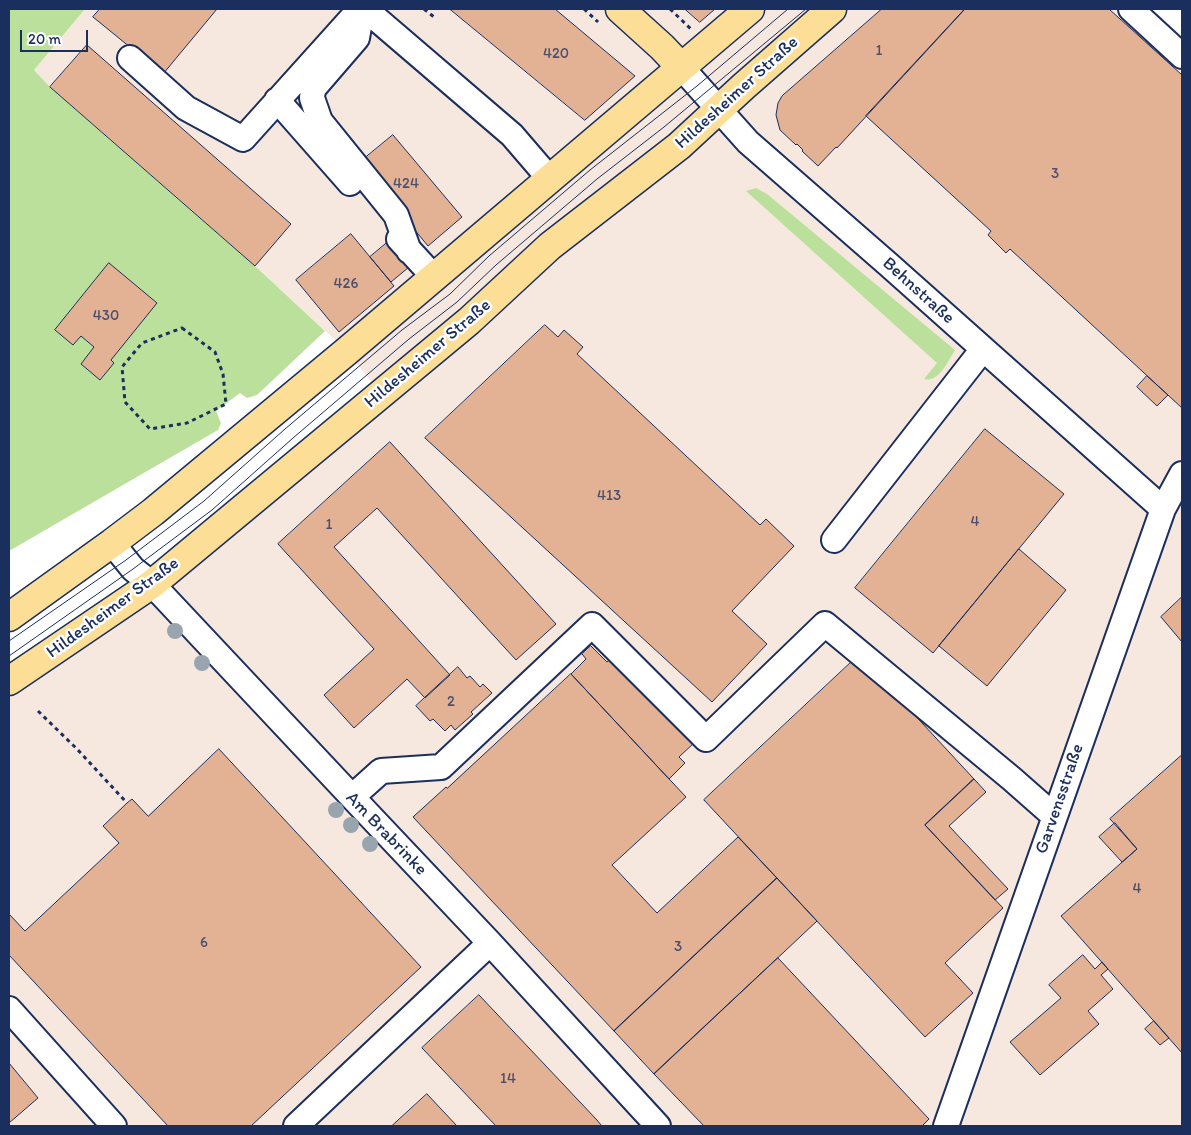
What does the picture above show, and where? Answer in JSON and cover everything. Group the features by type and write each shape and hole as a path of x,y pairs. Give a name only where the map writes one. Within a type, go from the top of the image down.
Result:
{"main road":[{"path":"620,9 650,35 681,67"},
{"path":"9,617 153,512 750,9"},
{"name":"Hildesheimer Straße","path":"9,681 152,584 463,326 550,246 672,152 832,9"}],"street":[{"path":"130,58 186,108 243,139 362,9"},
{"path":"362,9 512,135 549,178"},
{"path":"362,9 357,38 313,89 312,98 320,121 396,215 409,251"},
{"path":"1131,9 1182,56"},
{"name":"Behnstraße","path":"681,67 748,142 983,349 1172,504"},
{"path":"277,100 433,276"},
{"path":"834,540 983,349"},
{"name":"Garvensstraße","path":"946,1126 1054,816 1182,474"},
{"name":"Am Brabrinke","path":"112,543 133,569 152,584 490,943 658,1126"},
{"path":"352,798 381,771 441,767 592,626 706,739 826,624 1054,816"},
{"path":"296,1126 490,943"},
{"path":"9,1009 114,1126"}],"path":[{"path":"424,9 434,18"},
{"path":"182,328 215,352 223,374 226,404 187,423 150,429 125,402 122,367 142,343 182,328"},
{"path":"38,711 126,803"}],"shaded area":[{"path":"85,9 1131,9 1182,56 1182,1126 9,1126 9,681 384,398 347,351 255,266 50,87 34,70"}],"green space":[{"path":"9,9 85,9 34,70 50,87 255,266 325,331 257,395 247,398 240,393 216,411 221,423 218,430 9,551"},
{"path":"756,188 767,194 955,350 939,374 934,378 924,379 937,363 746,191"}],"building":[{"path":"100,9 217,9 163,74 93,17"},
{"path":"450,9 555,9 635,76 585,120"},
{"path":"685,9 715,9 700,22"},
{"path":"882,9 965,9 837,148 818,166 797,144 780,130 776,115 778,103 782,96"},
{"path":"965,9 1109,9 1182,75 1182,408 1010,249 1006,253 988,235 991,231 866,116"},
{"path":"87,45 291,224 255,266 50,87"},
{"path":"393,135 462,217 428,246 359,163"},
{"path":"351,234 394,286 339,332 296,280"},
{"path":"388,242 409,267 391,282 370,257"},
{"path":"109,263 157,303 111,360 114,363 100,380 81,364 94,347 81,336 73,345 55,330"},
{"path":"545,325 558,337 564,330 583,347 577,354 760,525 766,519 794,546 732,611 767,644 712,702 425,438"},
{"path":"1147,376 1168,395 1157,406 1137,387"},
{"path":"985,429 1064,494 933,653 855,588"},
{"path":"390,442 556,624 516,660 377,508 334,547 450,675 425,698 407,679 354,728 324,695 374,649 278,544"},
{"path":"1019,549 1066,590 987,686 939,646"},
{"path":"1182,597 1182,642 1161,617"},
{"path":"591,646 607,662 615,655 695,742 679,757 685,763 669,779 571,674 586,659 582,654"},
{"path":"859,655 974,779 925,825 1003,908 945,963 973,993 925,1037 704,800"},
{"path":"458,667 467,678 470,676 480,687 483,684 492,693 455,730 451,725 445,731 433,719 430,721 416,706"},
{"path":"571,674 686,797 612,865 657,913 738,837 777,878 614,1031 413,817"},
{"path":"219,749 421,967 251,1126 168,1126 9,955 9,916 25,931 119,843 103,826 127,803 132,799 148,816"},
{"path":"1182,755 1182,1053 1061,916 1137,849 1110,819"},
{"path":"974,779 986,792 949,826 1008,889 995,900 925,825"},
{"path":"1115,823 1137,849 1122,862 1099,837"},
{"path":"777,878 817,921 654,1074 614,1031"},
{"path":"1083,955 1095,969 1102,962 1108,969 1101,975 1113,989 1088,1011 1099,1024 1040,1075 1010,1042 1061,998 1049,985"},
{"path":"778,958 929,1119 922,1126 704,1126 654,1074"},
{"path":"479,995 602,1126 496,1126 422,1048"},
{"path":"1154,1021 1169,1038 1160,1045 1145,1029"},
{"path":"9,1063 38,1098 9,1123"},
{"path":"427,1094 457,1126 392,1126"}],"tram line":[{"path":"9,641 126,560 204,501 285,429 402,330 450,294 489,256 590,170 697,86 788,9"},
{"path":"9,656 133,569 212,510 409,339 457,302 496,265 597,179 664,127 806,9"}]}
